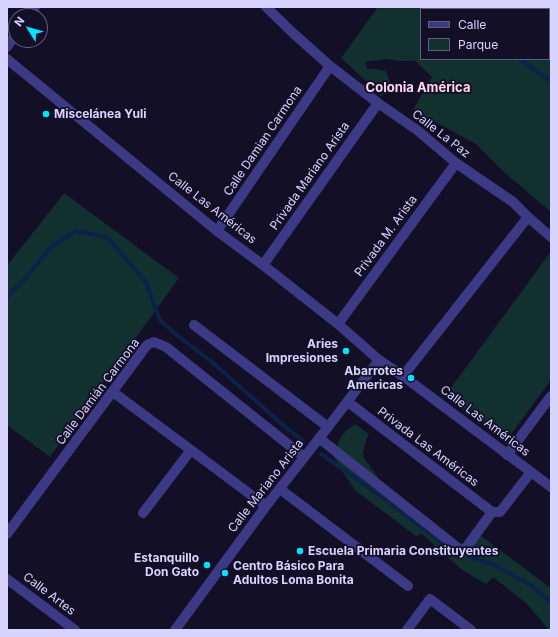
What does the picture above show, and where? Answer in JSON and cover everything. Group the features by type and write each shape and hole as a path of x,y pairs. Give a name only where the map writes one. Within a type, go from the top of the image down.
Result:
{"street":[{"name":"Calle La Paz","path":"266,7 330,66 378,103 417,130 456,163 513,202 528,217"},
{"name":"Calle Las Américas","path":"7,59 218,231 338,324 379,360 403,376 551,487"},
{"name":"Calle Damian Carmona","path":"218,231 330,66"},
{"name":"Privada Mariano Arista","path":"263,265 378,103"},
{"name":"Privada M. Arista","path":"338,324 456,163"},
{"path":"403,376 528,217 551,237"},
{"path":"194,325 328,427"},
{"name":"Calle Damián Carmona","path":"7,534 147,345 154,342 166,347 304,457"},
{"name":"Calle Mariano Arista","path":"174,630 266,506 379,360"},
{"path":"113,392 266,506"},
{"path":"507,455 551,396"},
{"name":"Privada Las Américas","path":"348,402 492,512"},
{"path":"319,438 463,552 492,512 500,512 531,472"},
{"path":"144,513 191,450"},
{"path":"280,488 408,586"},
{"name":"Calle Artes","path":"7,579 75,630"},
{"path":"408,630 430,599 471,630"}],"green space":[{"path":"378,7 497,7 498,8 420,8 420,60 550,60 551,57 551,212 505,173 476,144 413,110 432,77 415,61 386,59 365,62 367,69 386,71 391,85 382,96 341,58"},
{"path":"64,193 179,278 50,457 7,425 7,266"},
{"path":"549,254 551,255 551,380 506,441 445,396"},
{"path":"355,424 369,434 363,453 364,458 392,497 446,539 464,546 481,536 551,588 551,630 549,630 526,603 493,577 486,584 461,569 422,534 416,536 356,491 334,457 340,438"}],"waterway":[{"path":"520,60 551,81"},
{"path":"7,296 23,281 51,247 75,231 107,237 146,282 160,320 179,337 212,362 303,441"},
{"path":"321,454 452,550 457,551"},
{"path":"463,554 494,565 532,586 551,602"}],"place":[{"name":"Miscelánea Yuli","path":"46,114"},
{"name":"Aries Impresiones","path":"346,351"},
{"name":"Abarrotes Americas","path":"411,378"},
{"name":"Escuela Primaria Constituyentes","path":"300,551"},
{"name":"Estanquillo Don Gato","path":"207,565"},
{"name":"Centro Básico Para Adultos Loma Bonita","path":"225,573"}],"district":[{"name":"Colonia América","path":"418,88"}]}
